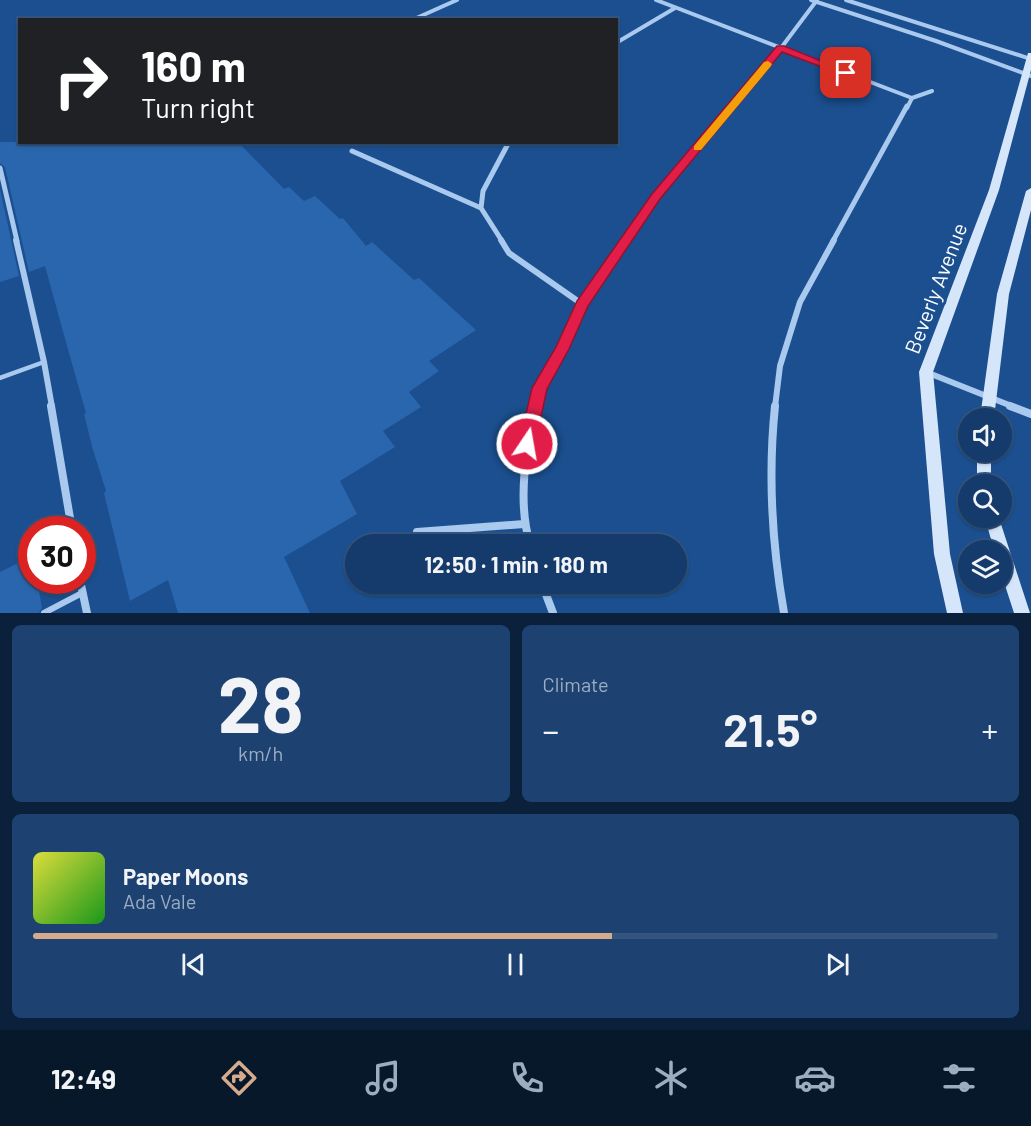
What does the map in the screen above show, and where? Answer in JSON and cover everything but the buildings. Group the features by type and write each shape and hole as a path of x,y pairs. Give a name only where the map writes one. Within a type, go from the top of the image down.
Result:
{"street":[{"path":"416,18 457,0"},
{"path":"656,0 912,98 932,91"},
{"path":"846,0 1031,58"},
{"path":"527,534 524,524 527,444 540,388 562,349 582,304 656,196 781,48 815,1 936,41 1028,75"},
{"path":"618,42 675,8"},
{"name":"Beverly Avenue","path":"955,613 942,554 926,372 994,189 1031,58"},
{"path":"784,613 775,564 771,445 780,366 800,302 912,98"},
{"path":"481,208 483,191 507,144"},
{"path":"352,151 481,208 509,253 582,304"},
{"path":"0,168 44,362 70,516"},
{"path":"988,408 1003,294 1031,191"},
{"path":"926,372 1031,414"},
{"path":"417,532 524,524"},
{"path":"995,528 1022,613"},
{"path":"82,594 87,613"},
{"path":"546,594 553,613"}],"lane":[{"path":"0,378 44,362"},
{"path":"44,613 80,594"}],"slow traffic":[{"path":"698,148 768,64"}],"route":[{"path":"527,444 540,388 562,349 582,304 656,196 781,48 846,73"}]}
